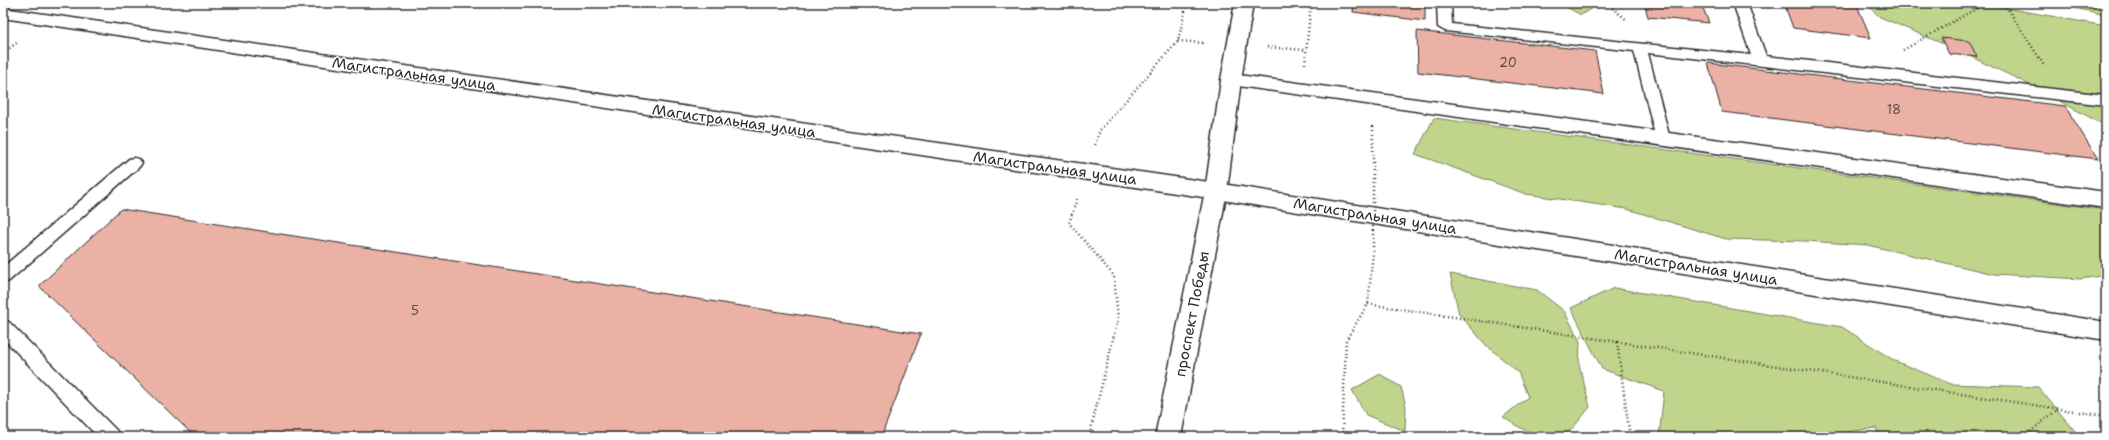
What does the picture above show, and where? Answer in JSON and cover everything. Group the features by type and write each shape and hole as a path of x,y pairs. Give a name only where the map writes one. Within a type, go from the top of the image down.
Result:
{"main road":[{"name":"проспект Победы","path":"1168,437 1216,191 1230,80 1244,3"},
{"name":"Магистральная улица","path":"3,13 1216,191 2106,331"},
{"path":"1230,80 2106,200"}],"lane":[{"path":"1444,3 1445,27 1760,60 2106,100"},
{"path":"1740,3 1760,60"},
{"path":"1640,47 1662,139"},
{"path":"3,277 134,163"},
{"path":"3,326 110,437"}],"path":[{"path":"1089,437 1118,320 1114,276 1069,223 1100,130 1178,41 1187,3"},
{"path":"1864,72 1986,3"},
{"path":"2004,3 2064,95"},
{"path":"1342,437 1346,340 1368,304 1370,287 1373,253 1373,119"},
{"path":"1368,304 2106,416"},
{"path":"1616,342 1630,437"},
{"path":"2024,437 2058,409"},
{"path":"1342,432 1370,437"}],"green space":[{"path":"1559,3 1597,3 1598,4 1581,15"},
{"path":"1978,3 2106,26 2106,126 2020,80 1948,46 1880,17 1866,4"},
{"path":"2052,3 2106,3 2106,15"},
{"path":"1434,118 2106,210 2106,275 2081,279 1994,274 1867,245 1805,241 1726,239 1627,209 1526,194 1415,154"},
{"path":"1450,274 1537,290 1564,311 1580,341 1579,364 1590,407 1568,432 1556,436 1539,435 1524,430 1503,417 1528,397 1518,372 1486,345 1459,314"},
{"path":"1614,288 1842,327 1895,361 1951,384 2038,387 2080,437 1880,437 1876,428 1808,437 1659,437 1664,391 1602,369 1571,308"},
{"path":"1380,374 1401,387 1406,407 1405,431 1366,415 1352,390"}],"building":[{"path":"1354,3 1425,3 1425,21 1353,12"},
{"path":"1644,3 1701,3 1709,23 1648,17"},
{"path":"1784,3 1856,3 1871,38 1793,28"},
{"path":"1417,31 1595,51 1604,94 1418,72"},
{"path":"1941,38 1969,41 1977,57 1949,54"},
{"path":"1708,63 2065,106 2098,159 1722,112"},
{"path":"121,209 921,334 881,437 195,437 39,286"}]}
